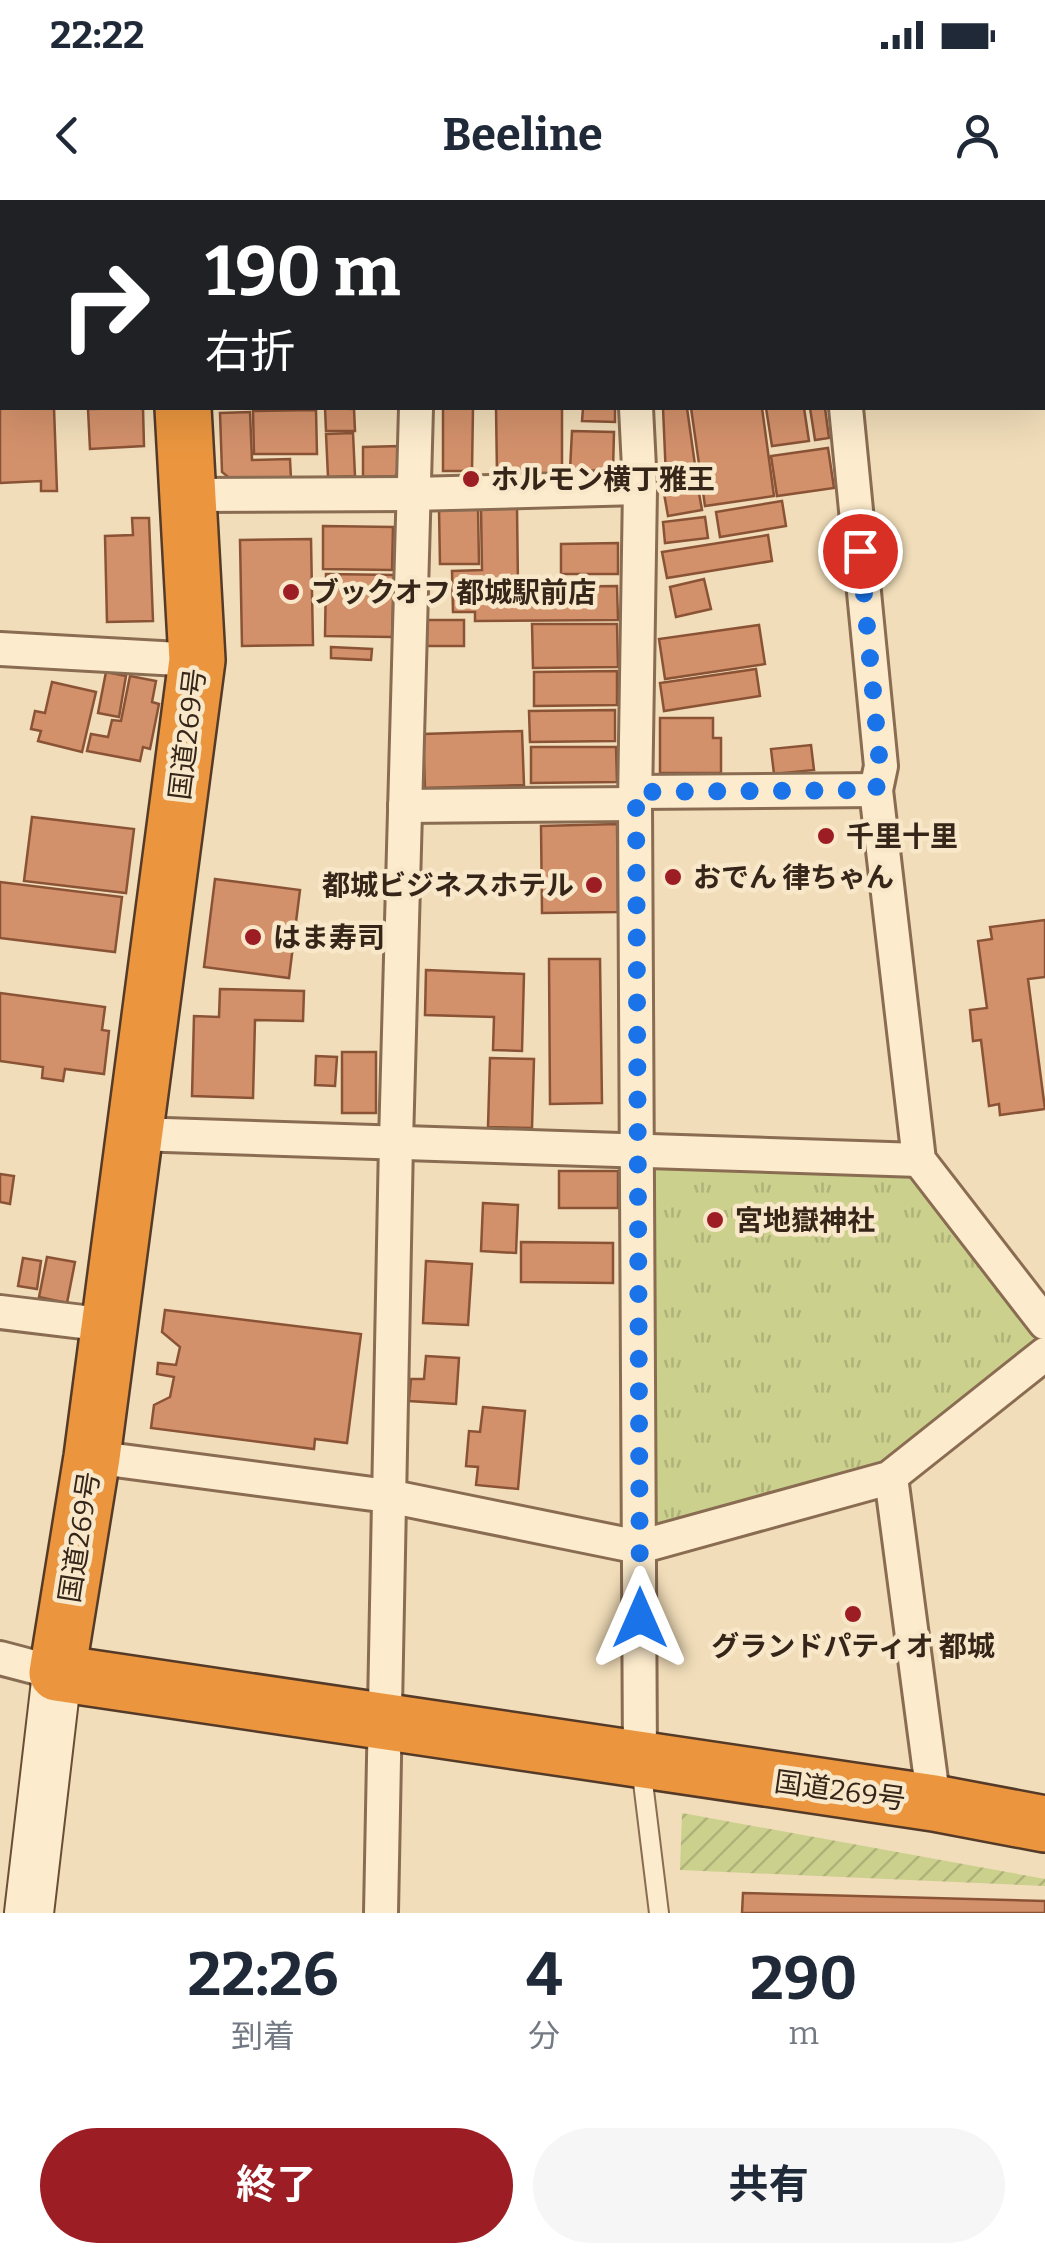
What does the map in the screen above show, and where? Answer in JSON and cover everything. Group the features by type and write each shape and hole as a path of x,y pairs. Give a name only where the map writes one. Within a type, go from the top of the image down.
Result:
{"highway":[{"name":"国道269号","path":"183,410 197,660 92,1457 57,1673 934,1803 1045,1824"}],"street":[{"path":"381,1913 416,410"},
{"path":"636,410 640,488 636,798 640,1760"},
{"path":"846,410 880,766 876,790 919,1160 1045,1323"},
{"path":"188,495 640,488"},
{"path":"0,648 197,660"},
{"path":"405,806 876,790"},
{"path":"135,1134 919,1160"},
{"path":"0,1312 108,1325"},
{"path":"92,1457 388,1496 640,1547 891,1477 1045,1354"},
{"path":"891,1477 934,1803"},
{"path":"0,1662 57,1673 29,1913"}],"lane":[{"path":"640,1760 659,1913"}],"green space":[{"path":"638,1150 919,1160 1045,1323 1045,1354 889,1478 639,1547"},
{"path":"682,1813 1045,1879 1045,1886 680,1870"}],"building":[{"path":"0,410 54,410 57,491 41,491 41,481 0,483"},
{"path":"88,410 143,410 144,446 90,449"},
{"path":"316,410 317,454 254,454 253,411"},
{"path":"325,410 354,410 355,431 326,431"},
{"path":"443,410 473,410 472,471 443,471"},
{"path":"496,410 562,410 562,474 497,474"},
{"path":"583,410 615,410 615,422 582,421"},
{"path":"663,410 687,410 696,472 666,477"},
{"path":"691,410 762,410 774,496 705,506"},
{"path":"766,410 804,410 809,441 772,446"},
{"path":"810,410 825,410 829,438 815,440"},
{"path":"250,412 252,460 290,459 291,479 233,481 222,472 220,413"},
{"path":"572,431 614,432 613,471 570,470"},
{"path":"353,433 355,476 328,477 326,434"},
{"path":"400,446 401,469 395,476 363,477 363,447"},
{"path":"828,448 834,488 777,496 771,456"},
{"path":"696,476 702,510 668,516 662,482"},
{"path":"782,501 786,526 720,537 716,512"},
{"path":"517,507 518,587 617,586 618,620 475,621 475,612 453,612 452,571 482,570 481,508"},
{"path":"439,508 478,508 479,564 440,564"},
{"path":"705,517 708,538 665,543 663,522"},
{"path":"132,518 149,518 153,621 107,622 105,536 133,535"},
{"path":"323,526 393,527 392,570 323,569"},
{"path":"768,535 772,561 667,578 662,552"},
{"path":"311,539 313,645 242,646 240,540"},
{"path":"618,543 618,574 561,574 561,544"},
{"path":"326,574 394,575 392,637 325,636"},
{"path":"704,579 711,609 676,617 670,587"},
{"path":"425,620 464,620 464,646 425,646"},
{"path":"532,624 617,624 618,667 533,668"},
{"path":"759,625 765,664 665,679 659,639"},
{"path":"331,647 372,649 371,660 331,658"},
{"path":"756,669 760,696 664,711 660,683"},
{"path":"617,671 617,705 534,706 534,672"},
{"path":"106,672 126,676 119,717 98,713"},
{"path":"130,676 156,681 152,702 159,704 150,749 143,747 140,761 87,751 91,734 108,737 112,720 121,721"},
{"path":"52,682 96,692 82,752 38,741 41,731 31,729 35,711 45,713"},
{"path":"615,710 615,741 530,742 529,711"},
{"path":"660,718 713,718 713,738 721,738 721,773 660,773"},
{"path":"522,731 524,785 425,788 423,734"},
{"path":"811,745 814,770 774,774 771,749"},
{"path":"531,747 616,747 617,782 531,783"},
{"path":"32,817 134,829 126,893 24,881"},
{"path":"617,824 618,912 542,913 541,826"},
{"path":"215,879 300,890 289,978 204,967"},
{"path":"0,882 122,897 115,952 0,938"},
{"path":"1045,920 1045,977 1028,979 1045,1109 1000,1115 999,1104 989,1106 981,1040 973,1041 970,1010 987,1008 978,941 992,939 990,927"},
{"path":"549,959 600,959 602,1103 550,1104"},
{"path":"426,970 524,974 522,1051 493,1050 494,1017 425,1015"},
{"path":"220,989 304,991 303,1021 255,1020 253,1098 192,1096 194,1016 219,1017"},
{"path":"0,993 105,1007 102,1030 109,1031 104,1074 65,1069 63,1081 42,1078 43,1067 0,1061"},
{"path":"342,1052 376,1052 376,1113 342,1113"},
{"path":"316,1056 337,1057 335,1086 315,1085"},
{"path":"490,1058 534,1059 532,1128 488,1127"},
{"path":"559,1171 618,1171 618,1208 559,1208"},
{"path":"0,1174 14,1176 10,1204 0,1202"},
{"path":"483,1203 518,1205 516,1253 481,1251"},
{"path":"521,1242 613,1243 613,1283 521,1282"},
{"path":"47,1257 75,1262 67,1303 39,1297"},
{"path":"23,1258 41,1261 37,1289 18,1286"},
{"path":"426,1261 472,1264 468,1325 423,1323"},
{"path":"165,1310 361,1334 347,1443 315,1439 314,1449 151,1428 154,1405 170,1397 174,1377 157,1374 158,1363 176,1365 180,1347 162,1332"},
{"path":"426,1356 459,1358 456,1404 409,1401 411,1379 424,1379"},
{"path":"483,1407 525,1411 518,1489 476,1485 478,1467 466,1466 469,1431 480,1432"},
{"path":"743,1893 1045,1901 1045,1913 742,1913"}],"place":[{"name":"ホルモン横丁雅王","path":"471,479"},
{"name":"ブックオフ 都城駅前店","path":"291,592"},
{"name":"千里十里","path":"826,836"},
{"name":"おでん 律ちゃん","path":"673,877"},
{"name":"都城ビジネスホテル","path":"594,885"},
{"name":"はま寿司","path":"253,937"},
{"name":"宮地嶽神社","path":"715,1220"},
{"name":"グランドパティオ 都城","path":"853,1614"}],"route":[{"path":"640,1618 636,792 876,790 880,766 860,551"}]}
